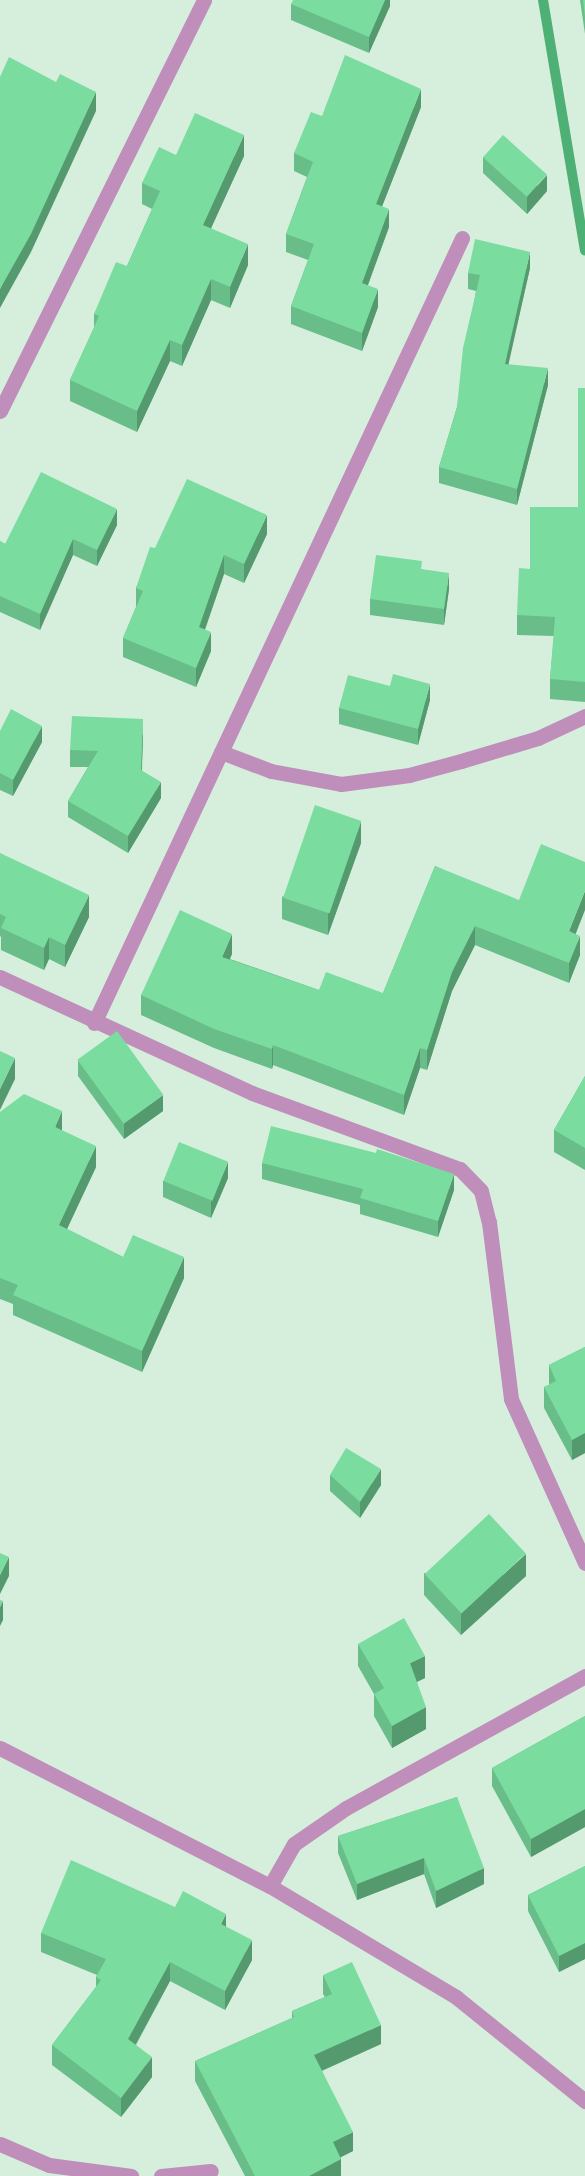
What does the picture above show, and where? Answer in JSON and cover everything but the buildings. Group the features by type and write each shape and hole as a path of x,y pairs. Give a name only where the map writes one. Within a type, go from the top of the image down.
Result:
{"street":[{"path":"0,411 204,0"},
{"path":"94,1023 462,238"},
{"path":"222,752 270,770 342,784 409,775 460,761 538,738 585,716"},
{"path":"0,977 94,1023 252,1093 460,1169 481,1191 511,1399 585,1563"},
{"path":"270,1886 294,1844 346,1808 585,1676"},
{"path":"0,1748 270,1886 456,1997 585,2101"},
{"path":"0,2144 49,2165 131,2176"},
{"path":"161,2176 211,2170"}],"waterway":[{"path":"543,0 585,251"}]}
